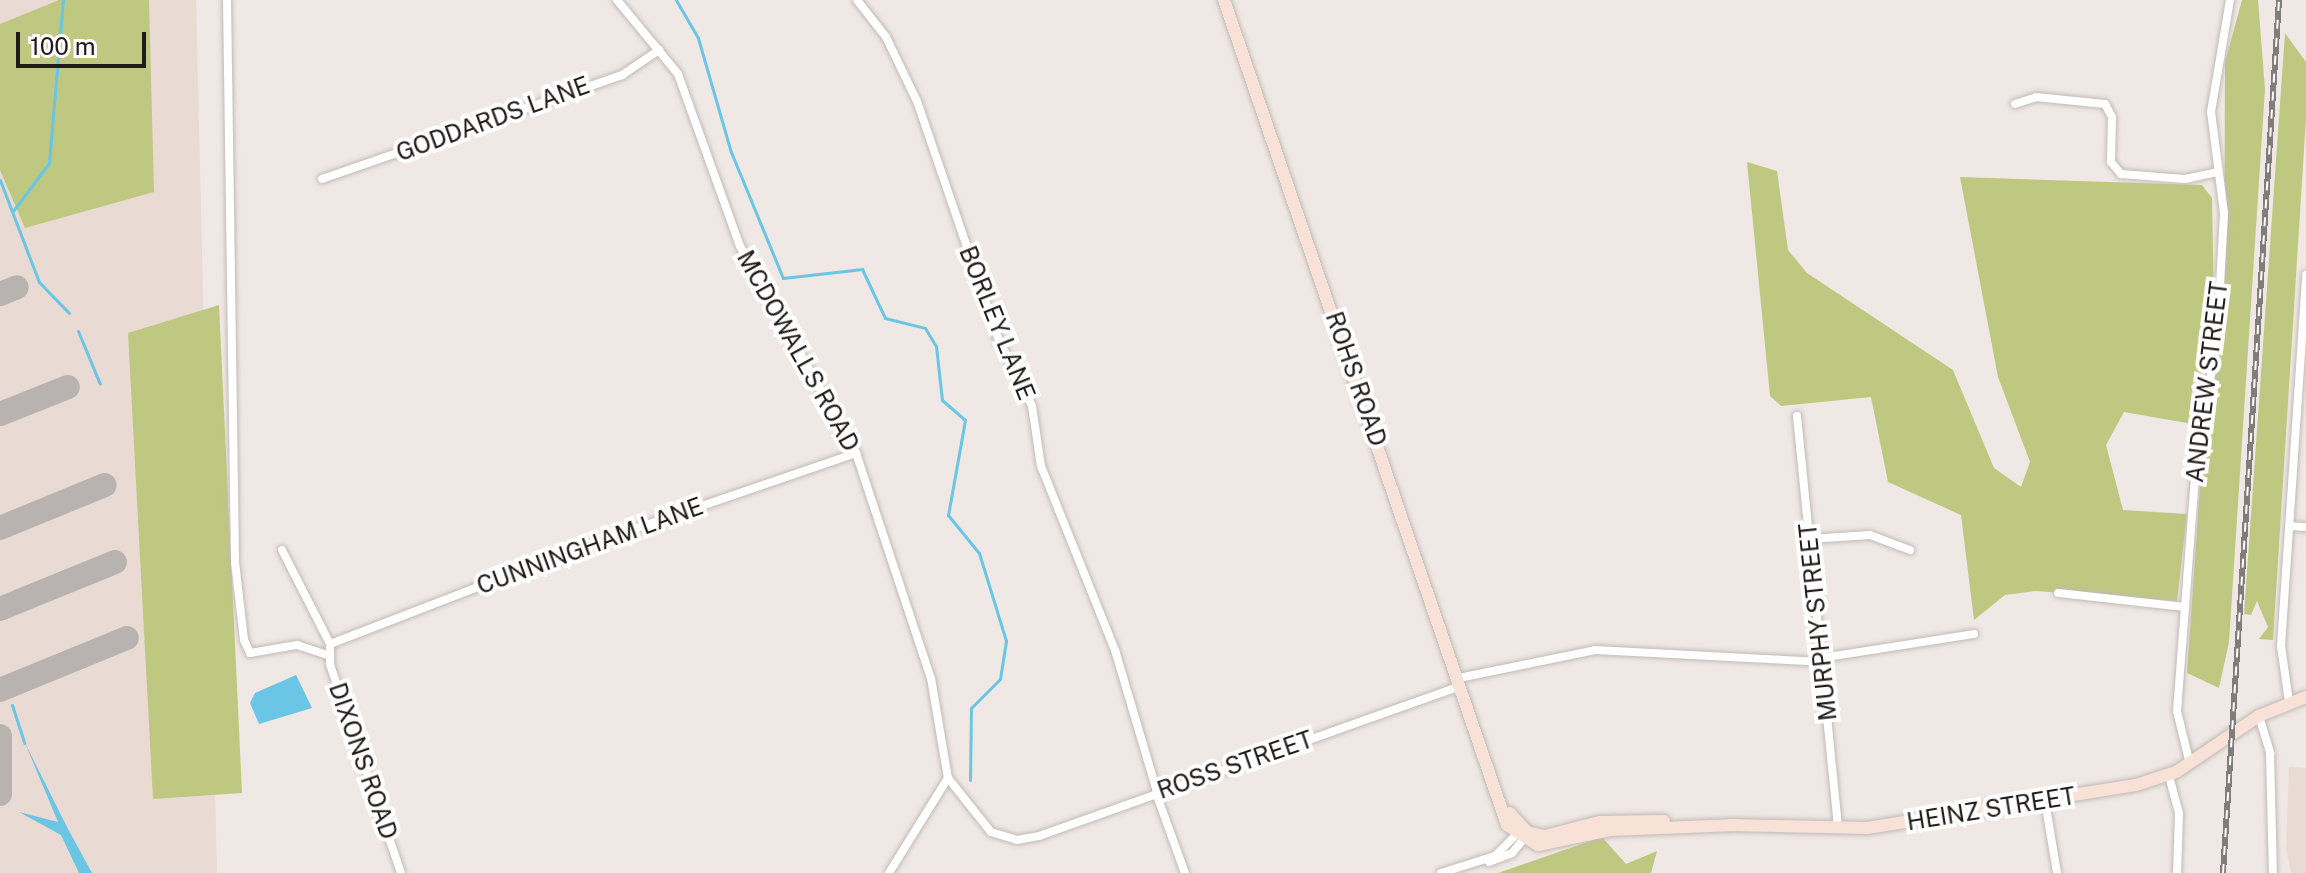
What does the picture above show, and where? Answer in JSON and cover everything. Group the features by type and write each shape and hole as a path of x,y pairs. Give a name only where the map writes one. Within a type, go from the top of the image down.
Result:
{"street":[{"path":"227,0 235,562 244,640 250,653 297,645 329,649"},
{"name":"MCDOWALLS ROAD","path":"617,0 683,84 740,246 856,453 931,678 948,778 969,812 1006,839"},
{"name":"BORLEY LANE","path":"857,0 886,37 921,112 985,305 1032,406 1041,466 1115,650 1157,792 1185,873"},
{"name":"ROHS ROAD","path":"1224,0 1487,759 1522,834"},
{"name":"ANDREW STREET","path":"2190,764 2177,721 2196,464 2216,356 2224,213 2211,101 2230,0"},
{"name":"GODDARDS LANE","path":"322,179 622,75 659,50"},
{"path":"2015,104 2036,97 2102,101 2112,117 2111,162 2121,174 2185,179 2217,172"},
{"path":"2289,702 2281,661 2303,388 2306,275"},
{"name":"MURPHY STREET","path":"1797,416 1838,829"},
{"name":"CUNNINGHAM LANE","path":"329,649 856,453"},
{"path":"2290,526 2306,527"},
{"path":"1809,539 1870,535 1910,550"},
{"name":"DIXONS ROAD","path":"282,550 329,649 401,873"},
{"path":"2058,593 2185,607"},
{"name":"ROSS STREET","path":"1006,839 1039,836 1461,682 1595,650 1822,660 1974,634"},
{"name":"HEINZ STREET","path":"1522,834 1538,845 1649,825 1838,829 2045,801 2169,776 2259,716 2306,697"},
{"path":"2259,716 2270,753 2273,873"},
{"path":"2169,776 2179,814 2177,873"},
{"path":"889,873 948,778"},
{"path":"2045,801 2057,873"},
{"path":"1441,873 1476,863 1522,834"}],"shaded area":[{"path":"0,0 196,0 217,873 0,873"},
{"path":"2289,767 2306,768 2306,873 2291,873 2286,849"}],"green space":[{"path":"59,0 149,0 154,192 25,228 0,170 0,24"},
{"path":"2242,0 2258,0 2265,89 2229,642 2219,688 2187,673 2202,457 2224,324 2225,62"},
{"path":"2285,33 2306,62 2306,118 2273,640 2259,639 2268,627 2257,601 2251,615 2244,614"},
{"path":"1747,162 1777,171 1788,250 1807,273 1953,370 1994,468 2021,487 2030,462 1998,377 1960,177 2202,185 2212,198 2214,305 2193,424 2124,412 2106,445 2123,510 2187,514 2177,601 2035,591 2005,595 1974,620 1961,515 1888,482 1871,397 1781,406 1770,396"},
{"path":"219,305 242,793 153,799 128,333"},
{"path":"1602,837 1626,864 1657,851 1651,873 1498,873"}],"water":[{"path":"296,675 312,708 259,724 250,703 255,693"},
{"path":"25,743 92,873 79,873 61,835 19,812 58,822"}],"waterway":[{"path":"13,211 49,163 63,0"},
{"path":"676,0 698,38 731,152 783,278 862,269 885,318 925,328 936,346 942,400 965,420 948,515 979,553 1006,641 1000,679 971,708 970,780"},
{"path":"0,180 39,282 69,313"},
{"path":"78,331 100,384"},
{"path":"12,705 24,743"}],"taxiway":[{"path":"0,294 17,287"},
{"path":"0,414 68,387"},
{"path":"0,528 105,485"},
{"path":"0,609 115,562"},
{"path":"0,690 127,638"},
{"path":"0,736 0,794"}],"railway":[{"path":"2223,873 2279,0"}]}
